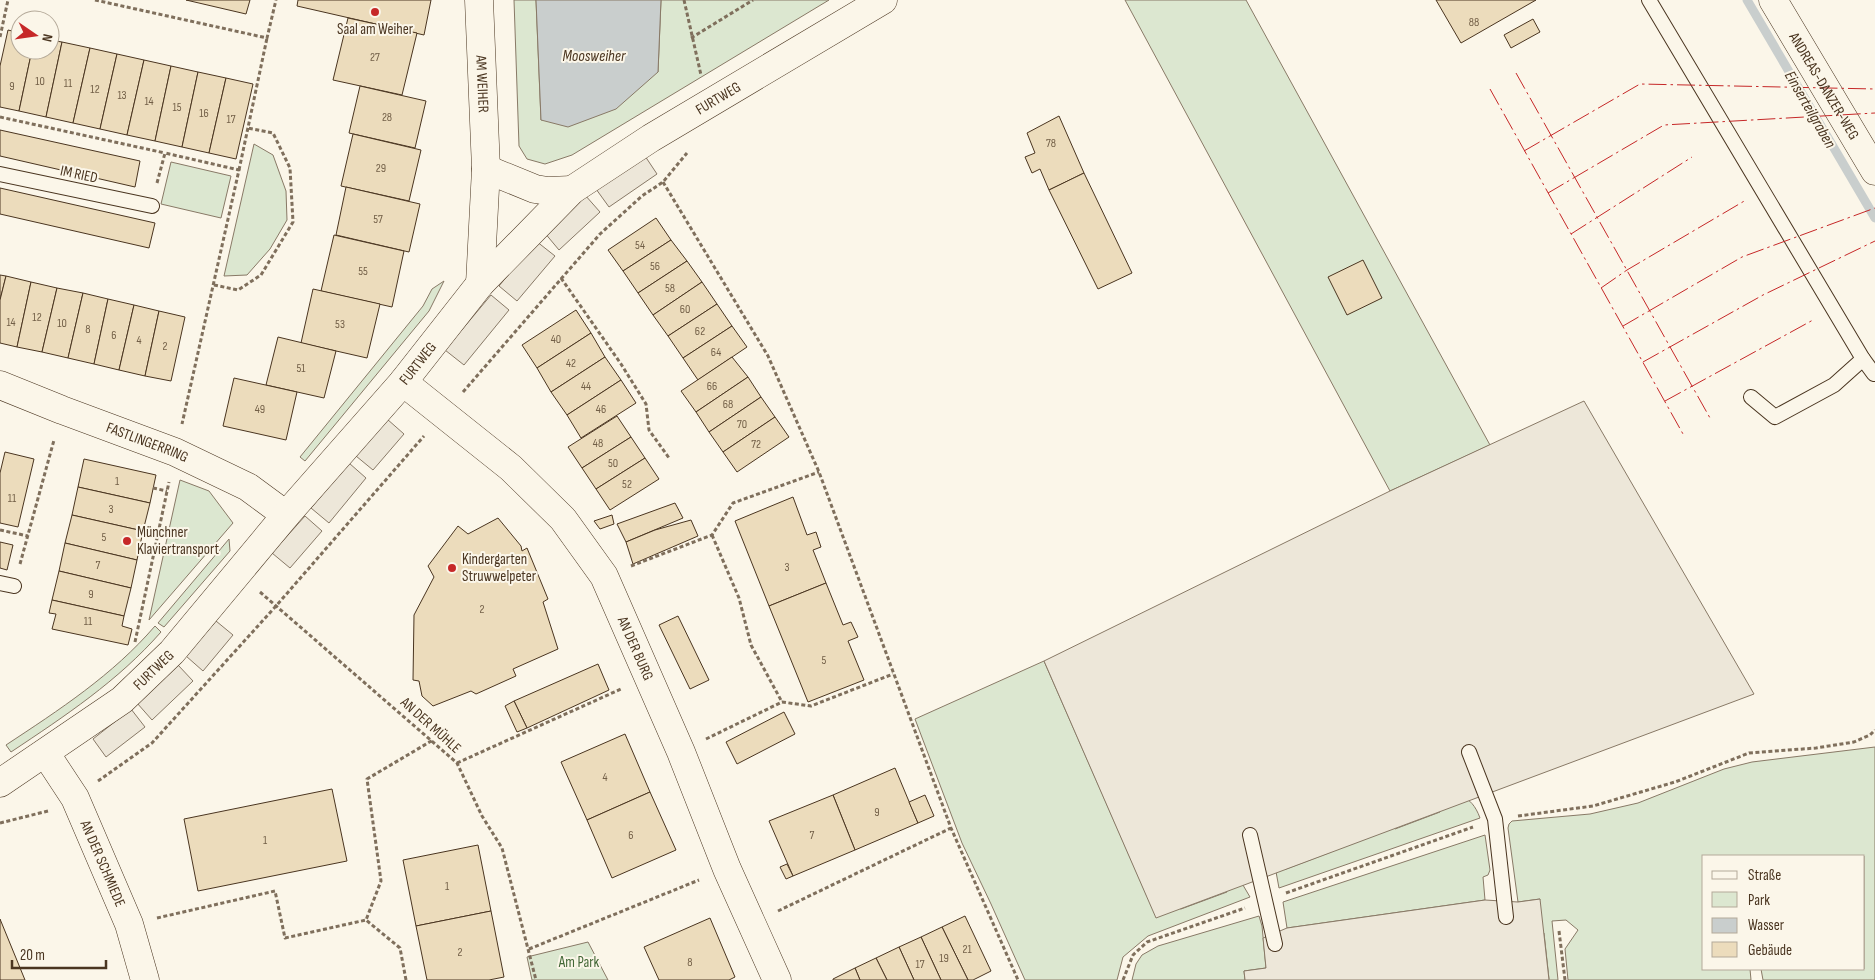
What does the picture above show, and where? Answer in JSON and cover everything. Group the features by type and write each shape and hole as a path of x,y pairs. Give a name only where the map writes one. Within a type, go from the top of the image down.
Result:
{"street":[{"name":"AM WEIHER","path":"480,0 486,168 480,284"},
{"name":"FURTWEG","path":"0,783 46,754 122,700 172,652 237,572 403,382 480,284 572,190 651,138 883,0"},
{"name":"ANDREAS-DANZER-WEG","path":"1773,0 1875,171"},
{"path":"486,168 535,189 548,191 572,190"},
{"name":"AN DER BURG","path":"403,382 512,468 556,513 604,576 681,752 727,869 777,980"},
{"name":"FASTLINGERRING","path":"0,385 175,452 248,487 286,515"},
{"name":"AN DER SCHMIEDE","path":"46,754 75,798 129,924 145,980"}],"lane":[{"path":"1649,0 1863,359 1874,374"},
{"name":"IM RIED","path":"0,174 152,206"},
{"path":"1751,397 1775,417 1834,385 1863,359"},
{"path":"1469,752 1495,819 1506,917"},
{"path":"1250,836 1275,944"}],"path":[{"path":"0,37 8,0"},
{"path":"95,0 112,2 267,38"},
{"path":"135,642 175,452 214,285 276,0"},
{"path":"684,0 691,38 702,80 712,102"},
{"path":"691,38 753,0"},
{"path":"0,117 239,170"},
{"path":"214,285 238,290 261,275 293,222 290,168 273,133 248,128"},
{"path":"152,206 165,153"},
{"path":"0,824 57,808 75,798 152,743 276,606 600,234 642,196 664,182 688,153"},
{"path":"664,182 768,356 820,472 951,828 1018,980"},
{"path":"561,278 611,348 646,404 649,430 669,458"},
{"path":"7,584 28,536 62,410"},
{"path":"604,576 712,535 733,503 820,472"},
{"path":"153,488 167,491"},
{"path":"0,530 28,536"},
{"path":"712,535 739,598 751,645 782,702"},
{"name":"AN DER MÜHLE","path":"237,572 457,762 482,816 502,848 536,980"},
{"path":"681,752 782,702 811,706 893,674"},
{"path":"457,762 648,676"},
{"path":"366,920 381,881 367,779 433,740"},
{"path":"752,923 951,828"},
{"path":"529,949 727,869"},
{"path":"129,924 275,891 285,938 366,920"},
{"path":"366,920 400,948 406,980"},
{"path":"1559,931 1565,980"}],"green space":[{"path":"514,0 536,0 541,120 658,72 661,0 829,0 572,155 545,164 527,159 519,146"},
{"path":"1125,0 1246,0 1490,445 1390,491"},
{"path":"254,144 273,155 286,191 287,220 270,249 247,275 224,276"},
{"path":"171,162 231,176 221,218 161,204"},
{"path":"444,281 429,311 305,461 300,457 423,306 432,289"},
{"path":"180,480 209,491 233,523 149,620"},
{"path":"229,539 230,551 164,627 158,623"},
{"path":"155,626 161,632 109,682 71,711 11,752 6,745 85,691 139,644"},
{"path":"1044,661 1147,896 1181,909 1227,892 1219,870 1240,880 1250,897 1148,936 1123,957 1117,980 1025,980 962,843 915,719"},
{"path":"1875,747 1875,980 1763,980 1761,970 1865,970 1865,855 1702,855 1702,970 1750,970 1751,980 1568,980 1565,949 1578,930 1566,920 1552,921 1558,980 1543,980 1549,979 1544,933 1522,935 1540,899 1518,902 1509,824 1512,821 1590,814 1638,803 1724,769 1752,762"},
{"path":"1433,791 1462,796 1472,804 1480,818 1279,888 1272,850 1286,869 1331,852 1387,807 1395,829 1440,812"},
{"path":"1485,835 1490,870 1488,875 1483,877 1485,900 1287,928 1283,902"},
{"path":"1259,916 1262,926 1266,968 1244,971 1245,980 1132,980 1136,964 1142,955 1158,946"},
{"name":"Am Park","path":"588,942 608,980 532,980 527,957"}],"shaded area":[{"path":"645,156 657,174 609,207 596,189"},
{"path":"585,195 600,212 559,250 544,232"},
{"path":"536,241 555,256 517,301 499,286"},
{"path":"491,295 509,310 464,365 445,350"},
{"path":"1584,401 1754,694 1156,918 1044,661 1390,491"},
{"path":"387,419 404,434 373,470 356,456"},
{"path":"349,463 366,478 329,523 311,508"},
{"path":"305,516 322,531 290,568 272,553"},
{"path":"216,621 233,635 203,671 186,656"},
{"path":"178,665 193,681 152,720 137,703"},
{"path":"131,709 145,727 106,757 93,739"},
{"path":"1540,899 1549,980 1245,980 1244,971 1266,968 1263,938 1287,928 1485,900 1518,902"}],"water":[{"name":"Moosweiher","path":"536,0 661,0 658,72 616,109 568,127 541,120"}],"building":[{"path":"186,0 250,0 246,14"},
{"name":"Saal am Weiher","path":"298,0 431,0 424,35 297,6"},
{"path":"1436,0 1536,0 1461,43"},
{"path":"348,18 417,33 402,95 333,80"},
{"path":"1533,19 1540,32 1511,48 1504,35"},
{"path":"8,30 10,30 10,60 30,60 19,111 0,107 0,66"},
{"path":"62,42 90,48 73,123 46,117 58,60 60,60"},
{"path":"90,48 117,54 100,129 73,123"},
{"path":"117,54 144,60 127,135 100,129"},
{"path":"30,60 58,60 46,117 19,111"},
{"path":"144,60 171,66 155,141 127,135"},
{"path":"171,66 198,72 182,147 155,141"},
{"path":"198,72 226,78 209,153 182,147"},
{"path":"226,78 253,84 236,159 209,153"},
{"path":"360,86 426,101 415,148 349,133"},
{"path":"1059,116 1084,173 1049,190 1040,169 1032,173 1025,157 1035,153 1027,133"},
{"path":"0,130 140,161 135,187 0,156"},
{"path":"353,134 421,150 409,201 341,186"},
{"path":"1084,173 1132,273 1098,289 1049,190"},
{"path":"346,187 420,204 409,252 336,235"},
{"path":"0,188 155,223 149,248 0,214"},
{"path":"656,218 671,240 623,271 608,250"},
{"path":"334,235 404,251 392,307 321,291"},
{"path":"671,240 687,261 638,293 623,271"},
{"path":"1363,260 1382,298 1347,315 1328,277"},
{"path":"687,261 702,282 653,315 638,293"},
{"path":"0,275 6,276 0,300"},
{"path":"6,276 31,282 17,347 0,343 0,300"},
{"path":"31,282 57,288 42,352 17,347"},
{"path":"702,282 717,304 668,336 653,315"},
{"path":"57,288 83,293 68,358 42,352"},
{"path":"313,289 380,304 367,358 301,343"},
{"path":"83,293 108,299 94,364 68,358"},
{"path":"108,299 134,305 119,370 94,364"},
{"path":"717,304 732,326 683,358 668,336"},
{"path":"134,305 159,311 145,376 119,370"},
{"path":"576,310 591,333 537,368 522,345"},
{"path":"159,311 185,317 171,381 145,376"},
{"path":"732,326 747,347 698,380 683,358"},
{"path":"591,333 605,357 551,392 537,368"},
{"path":"278,337 336,351 324,398 266,385"},
{"path":"605,357 621,380 567,415 551,392"},
{"path":"732,357 748,377 696,412 681,391"},
{"path":"748,377 761,397 709,432 696,412"},
{"path":"234,378 297,392 286,440 223,426"},
{"path":"621,380 636,403 581,438 567,415"},
{"path":"761,397 775,417 723,452 709,432"},
{"path":"617,416 631,437 582,468 568,447"},
{"path":"775,417 789,437 737,472 723,452"},
{"path":"631,437 645,458 596,489 582,468"},
{"path":"5,452 34,459 18,527 0,523 0,473"},
{"path":"645,458 659,479 610,510 596,489"},
{"path":"84,459 156,475 150,503 78,487"},
{"path":"78,487 150,503 143,531 72,515"},
{"path":"793,497 807,535 816,532 821,547 813,550 826,583 769,606 735,521"},
{"path":"675,503 683,518 626,542 617,524"},
{"path":"72,515 143,531 137,560 65,543"},
{"path":"612,515 614,524 600,529 594,521"},
{"path":"498,518 521,546 522,551 527,548 548,599 543,602 558,649 513,669 516,676 476,694 471,691 433,706 422,696 419,681 413,680 414,615 434,577 428,566 458,526 468,534"},
{"path":"691,520 698,536 633,564 626,542 655,530"},
{"path":"0,542 13,545 7,570 0,568"},
{"path":"65,543 137,560 131,588 59,571"},
{"path":"59,571 131,588 124,616 52,600"},
{"path":"826,583 843,625 851,622 858,637 848,641 864,680 808,702 769,606"},
{"path":"52,600 124,616 122,626 132,629 128,645 52,629 56,614 49,613"},
{"path":"678,616 709,680 690,689 659,625"},
{"path":"598,664 609,690 527,728 514,701"},
{"path":"514,701 527,728 517,732 505,706"},
{"path":"784,712 795,734 737,764 726,742"},
{"path":"625,734 650,792 587,820 561,762"},
{"path":"895,768 918,823 855,850 833,795"},
{"path":"332,789 347,861 198,891 184,819"},
{"path":"650,792 676,850 612,878 587,820"},
{"path":"833,795 855,850 793,876 769,821"},
{"path":"925,795 934,816 918,823 909,802"},
{"path":"478,845 491,911 416,926 403,860"},
{"path":"787,864 793,876 786,879 780,867"},
{"path":"491,911 504,977 489,980 427,980 416,926"},
{"path":"965,916 991,971 973,980 968,980 942,927"},
{"path":"710,918 735,977 729,980 659,980 644,947"},
{"path":"0,919 25,980 0,980"},
{"path":"942,927 968,980 941,980 921,937"},
{"path":"921,937 941,980 914,980 899,947"},
{"path":"899,947 914,980 887,980 876,958"},
{"path":"876,958 887,980 860,980 855,968"},
{"path":"855,968 860,980 833,980 833,979"}],"waterway":[{"name":"Einserteilgraben","path":"1747,0 1875,218"}],"power":[{"path":"1516,73 1710,418"},
{"path":"1524,151 1640,84 1875,89"},
{"path":"1490,89 1683,434"},
{"path":"1548,193 1664,125 1875,113"},
{"path":"1571,234 1692,157"},
{"path":"1601,288 1627,270 1746,200"},
{"path":"1623,326 1742,257 1875,208"},
{"path":"1643,362 1763,295 1875,241"},
{"path":"1665,401 1813,320"}],"place":[{"name":"Saal am Weiher","path":"375,12"},
{"name":"Münchner Klaviertransport","path":"127,541"},
{"name":"Kindergarten Struwwelpeter","path":"452,568"}]}
